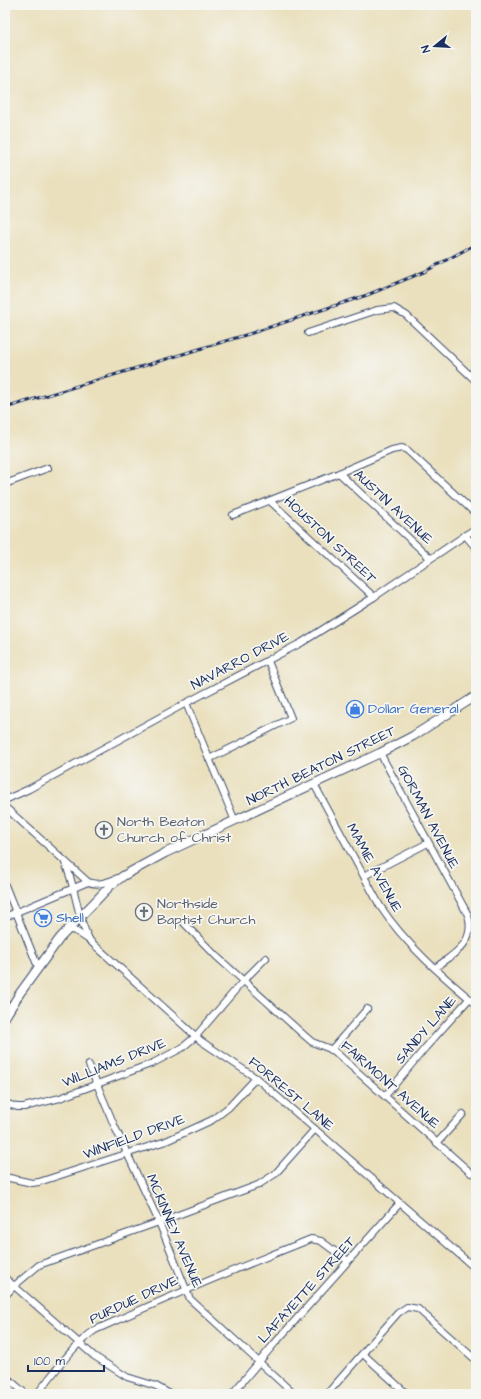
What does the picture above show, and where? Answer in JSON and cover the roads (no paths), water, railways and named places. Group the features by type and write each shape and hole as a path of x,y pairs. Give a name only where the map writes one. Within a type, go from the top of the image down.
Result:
{"main road":[{"name":"NORTH BEATON STREET","path":"5,1017 38,967 69,929 110,886 123,876 165,853 380,753 413,736 476,696"}],"street":[{"path":"308,333 377,310 394,308 406,315 476,381"},
{"path":"233,515 339,473 392,450 402,448 407,450 476,514"},
{"path":"5,484 48,468"},
{"name":"AUSTIN AVENUE","path":"339,473 430,558"},
{"name":"HOUSTON STREET","path":"270,501 374,597"},
{"name":"NAVARRO DRIVE","path":"5,800 29,789 186,703 301,643 374,597 476,528"},
{"path":"465,535 476,548"},
{"path":"209,759 291,718 268,661"},
{"path":"186,703 235,821"},
{"name":"GORMAN AVENUE","path":"380,753 468,915 470,925 467,940 459,951 435,968"},
{"name":"MAMIE AVENUE","path":"314,784 388,919 435,968 476,1004"},
{"path":"5,808 88,882 100,884 123,876"},
{"path":"364,876 428,843"},
{"name":"FORREST LANE","path":"63,859 68,871 85,932 89,940"},
{"path":"5,917 88,882"},
{"path":"5,885 38,967"},
{"name":"FAIRMONT AVENUE","path":"184,923 216,956 305,1036 312,1042 331,1050 471,1173"},
{"name":"FORREST LANE","path":"69,929 77,932 89,940 196,1036 256,1078 476,1269"},
{"name":"WILLIAMS DRIVE","path":"5,1102 17,1107 31,1106 60,1098 168,1056 182,1048 196,1036 244,980 266,958"},
{"name":"SANDY LANE","path":"384,1096 469,999"},
{"path":"331,1050 367,1009"},
{"name":"MCKINNEY AVENUE","path":"89,1065 127,1154 159,1222 190,1299 294,1394"},
{"name":"WINFIELD DRIVE","path":"5,1177 32,1183 38,1182 166,1141 212,1120 229,1107 256,1078"},
{"path":"437,1143 463,1114"},
{"path":"5,1296 39,1264 159,1222 258,1185 275,1174 315,1129"},
{"name":"LAFAYETTE STREET","path":"232,1394 259,1361 400,1203"},
{"name":"PURDUE DRIVE","path":"37,1394 80,1343 95,1330 186,1290 311,1239 321,1241 348,1261"},
{"path":"5,1278 94,1356 121,1374 156,1386 170,1394"},
{"path":"327,1394 398,1313 407,1307 418,1309 476,1360"},
{"path":"362,1354 407,1394"},
{"path":"5,1376 26,1394"}],"railway":[{"path":"5,408 252,333 367,295 426,271 476,244"}],"place":[{"name":"Dollar General","path":"355,709"},
{"name":"North Beaton Church of Christ","path":"104,830"},
{"name":"Northside Baptist Church","path":"144,912"},
{"name":"Shell","path":"43,918"}]}
